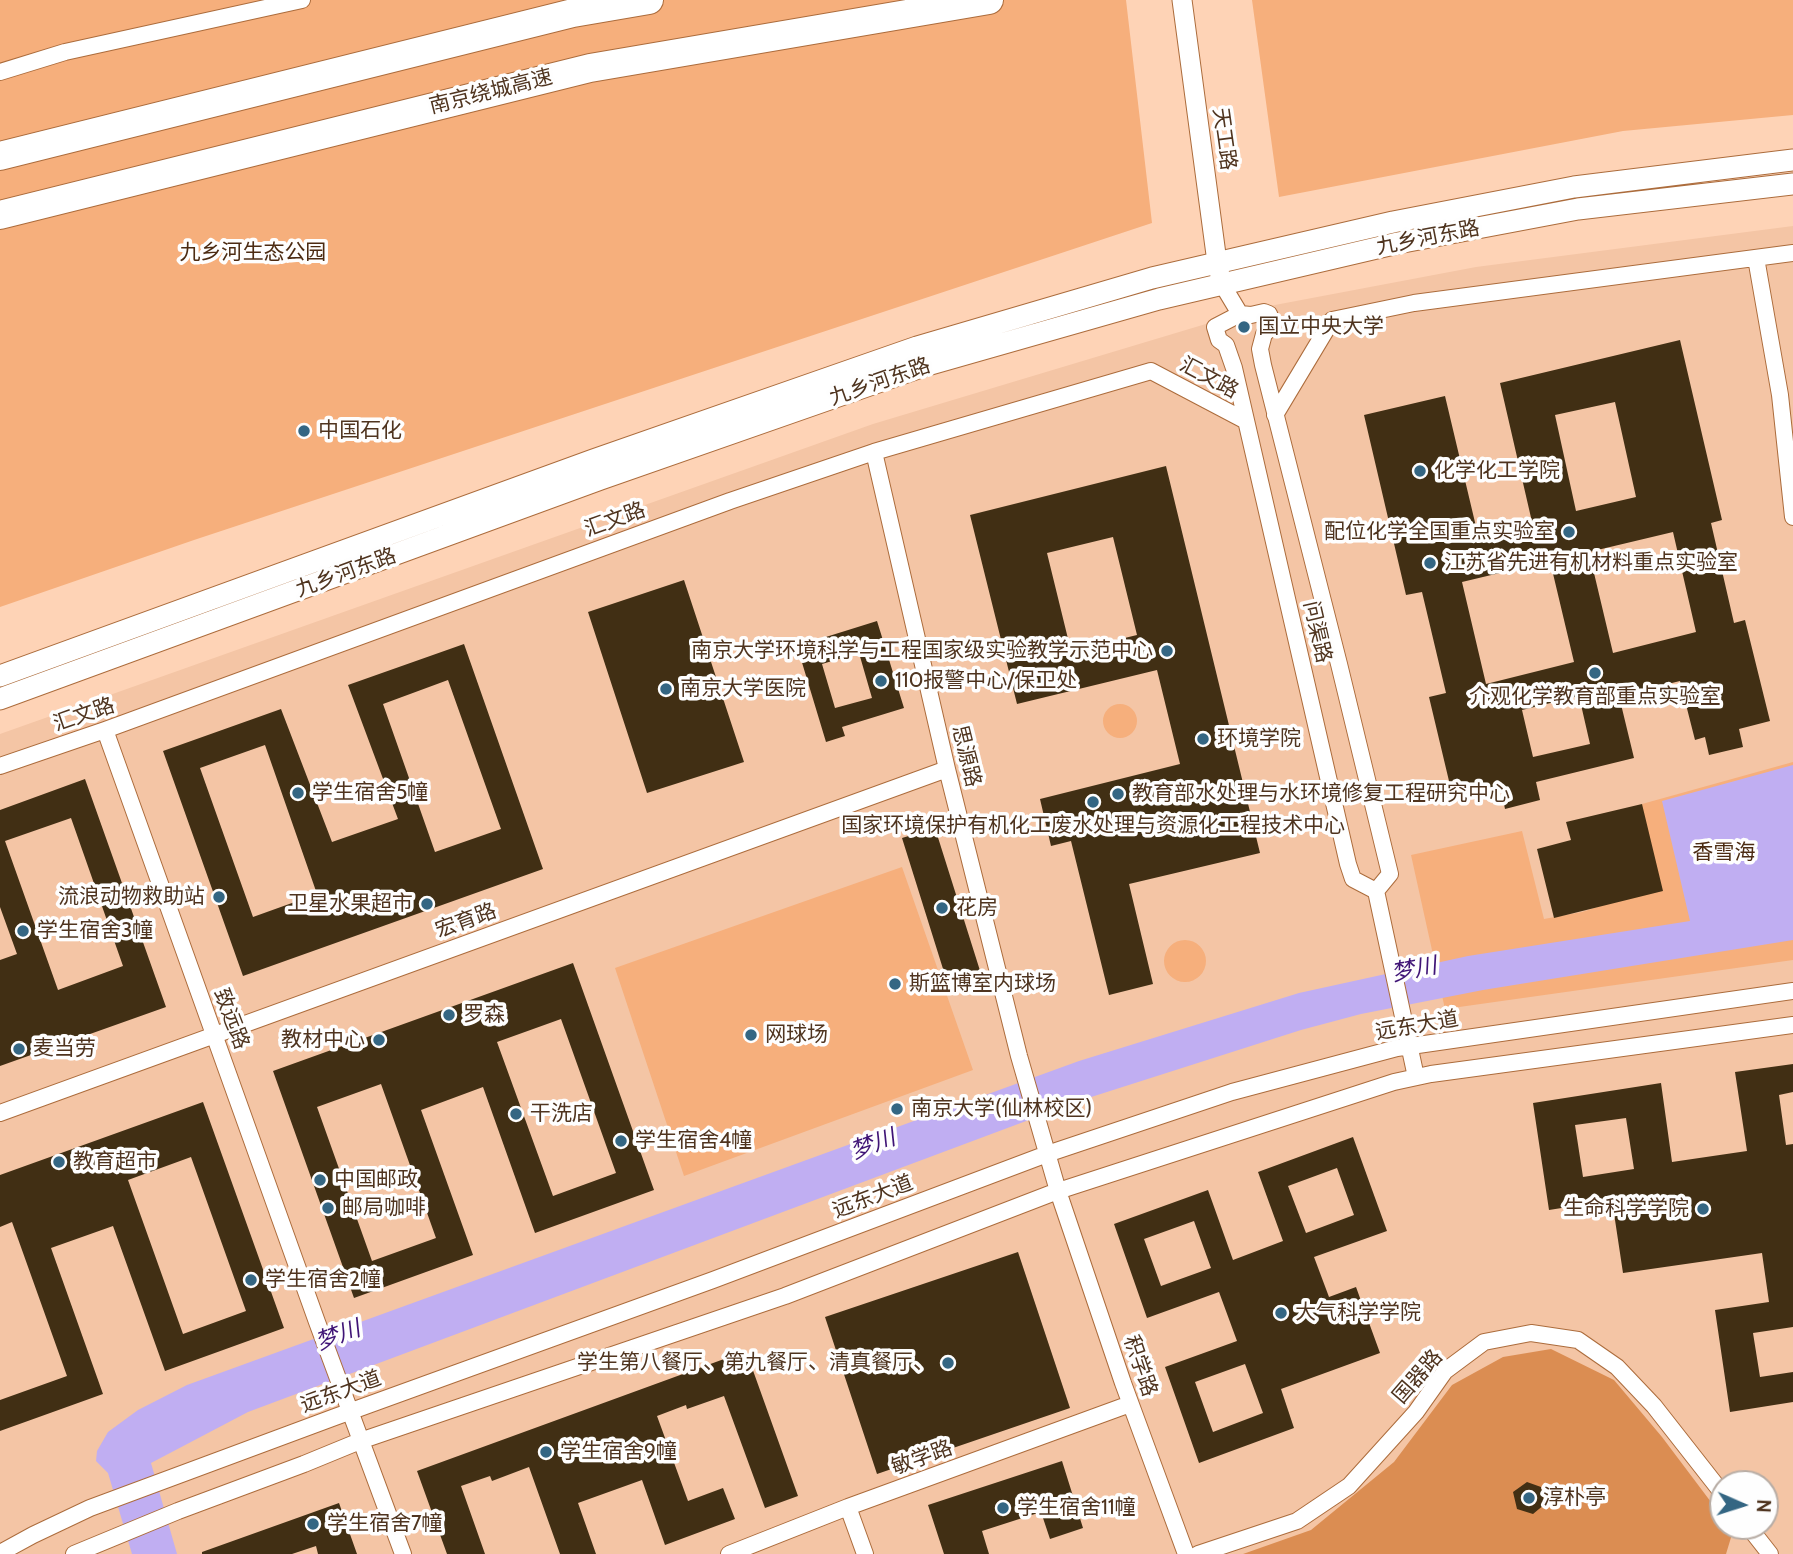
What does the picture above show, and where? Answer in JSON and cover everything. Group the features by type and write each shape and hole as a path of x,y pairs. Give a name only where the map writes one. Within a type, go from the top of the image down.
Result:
{"highway":[{"path":"0,156 573,13 649,0"},
{"name":"南京绕城高速","path":"0,215 590,68 989,0"}],"main road":[{"name":"九乡河东路","path":"0,676 606,456 917,347 1152,278 1393,222 1574,187 1793,160"},
{"name":"九乡河东路","path":"0,699 601,479 924,366 1159,299 1398,243 1578,209 1793,184"}],"street":[{"path":"0,72 65,52 302,0"},
{"name":"天工路","path":"1182,0 1222,284"},
{"path":"1275,415 1332,320 1414,303 1793,253"},
{"path":"1756,258 1780,395 1793,517"},
{"path":"1222,284 1240,314"},
{"name":"问渠路","path":"1264,312 1269,314 1272,322 1271,328 1264,334 1260,349 1263,365 1390,874 1376,891 1353,879 1234,369 1226,345 1219,340 1215,327 1240,314 1264,312"},
{"name":"汇文路","path":"0,765 105,730 669,522 874,452 1151,371 1246,421"},
{"name":"思源路","path":"874,452 947,769 1041,1134"},
{"name":"致远路","path":"105,730 403,1554"},
{"name":"宏育路","path":"0,1113 947,769"},
{"path":"1376,891 1416,1077"},
{"name":"远东大道","path":"0,1553 90,1508 713,1280 1047,1154 1232,1092 1408,1046 1793,990"},
{"path":"75,1554 360,1441 785,1296 1058,1191 1394,1082 1793,1025"},
{"name":"积学路","path":"1041,1134 1130,1404 1186,1554"},
{"name":"国器路","path":"1198,1554 1297,1521 1349,1486 1416,1412 1445,1371 1484,1342 1531,1333 1577,1340 1617,1367 1654,1406 1709,1476"},
{"name":"敏学路","path":"729,1554 848,1507 1130,1404"},
{"path":"848,1507 865,1554"},
{"path":"1759,1540 1770,1554"}],"shaded area":[{"name":"南京大学(仙林校区)","path":"1793,226 1793,1554 0,1554 0,734 873,424 1259,308 1476,267"},
{"path":"1551,1349 1614,1380 1709,1499 1709,1540 1730,1540 1726,1554 1243,1554 1311,1530 1394,1462 1452,1385 1503,1357"}],"green space":[{"name":"九乡河生态公园","path":"0,0 1126,0 1152,223 194,540 0,607"},
{"path":"1252,0 1793,0 1793,115 1623,131 1279,197"},
{"path":"1120,704 1132,709 1137,721 1132,733 1120,738 1108,733 1103,721 1108,709"},
{"name":"香雪海","path":"1793,762 1793,960 1445,1009 1411,855 1522,831 1544,919 1582,912 1604,905 1642,804"},
{"name":"网球场","path":"902,867 973,1070 684,1176 615,968"},
{"path":"1185,940 1200,946 1206,961 1200,976 1185,982 1170,976 1164,961 1170,946"}],"water":[{"name":"梦川","path":"1793,765 1793,940 1483,990 1361,1014 1301,1030 1085,1099 248,1412 151,1463 177,1554 132,1554 108,1473 96,1461 97,1451 108,1432 138,1410 187,1385 1079,1061 1299,993 1468,956 1690,921 1662,801"}],"building":[{"path":"1680,340 1722,520 1711,523 1734,623 1745,620 1770,721 1739,729 1743,747 1709,755 1705,737 1695,740 1680,681 1619,696 1634,758 1536,782 1540,800 1505,809 1501,790 1454,802 1429,697 1446,693 1422,592 1406,595 1364,415 1445,396 1478,535 1532,522 1500,383","holes":["1615,402 1636,497 1576,511 1555,415","1673,532 1696,632 1613,653 1589,552","1550,561 1574,662 1486,684 1462,582","1579,696 1590,744 1533,757 1522,710"]},
{"name":"环境学院","path":"1166,466 1260,853 1129,884 1153,984 1109,995 1071,841 1051,846 1040,799 1180,764 1157,670 1017,704 970,515","holes":["1113,537 1137,635 1071,651 1047,553"]},
{"name":"南京大学医院","path":"684,580 744,762 647,793 588,612"},
{"name":"110报警中心/保卫处","path":"877,621 904,708 842,727 845,736 826,742 797,646","holes":["859,653 872,698 835,708 822,664"]},
{"name":"学生宿舍5幢","path":"464,644 543,869 243,976 163,751 281,709 332,842 398,819 348,685","holes":["448,680 501,829 435,852 383,704","265,745 317,894 253,917 200,768"]},
{"name":"学生宿舍3幢","path":"85,779 166,1007 0,1066 0,960 17,954 0,907 0,810","holes":["71,818 123,966 58,990 5,841"]},
{"path":"1642,804 1663,891 1554,918 1537,849 1571,840 1566,822"},
{"name":"花房","path":"935,828 982,977 949,988 902,838"},
{"name":"学生宿舍4幢","path":"573,963 654,1190 535,1233 483,1087 421,1110 473,1255 354,1298 273,1071","holes":["561,1019 616,1173 553,1196 497,1042","381,1084 436,1238 372,1261 317,1107"]},
{"path":"1793,1064 1793,1092 1779,1095 1786,1145 1793,1144 1793,1327 1753,1333 1760,1377 1793,1372 1793,1402 1730,1412 1715,1310 1769,1302 1762,1253 1623,1273 1612,1200 1549,1210 1533,1103 1661,1083 1672,1162 1747,1151 1735,1072","holes":["1626,1118 1634,1169 1583,1177 1575,1125"]},
{"name":"学生宿舍2幢","path":"203,1102 284,1328 165,1371 113,1226 51,1248 103,1394 0,1431 0,1400 67,1376 12,1222 0,1227 0,1175","holes":["191,1157 246,1311 183,1334 128,1180"]},
{"path":"1353,1137 1387,1231 1314,1257 1329,1297 1356,1287 1380,1353 1281,1389 1294,1428 1199,1463 1165,1367 1237,1341 1219,1292 1147,1318 1114,1224 1208,1190 1233,1260 1283,1241 1258,1172","holes":["1337,1168 1354,1215 1306,1233 1288,1186","1194,1221 1211,1268 1161,1286 1144,1239","1245,1364 1263,1413 1213,1432 1195,1382"]},
{"name":"学生第八餐厅、第九餐厅、清真餐厅、","path":"1018,1252 1070,1408 877,1474 825,1317"},
{"name":"学生宿舍9幢","path":"746,1351 798,1496 765,1508 724,1396 687,1409 686,1405 657,1416 688,1501 723,1488 735,1519 665,1545 642,1480 578,1503 596,1554 560,1554 529,1467 492,1481 490,1476 461,1486 485,1554 447,1554 417,1471"},
{"name":"学生宿舍11幢","path":"1062,1461 1083,1528 1050,1539 1041,1512 982,1531 989,1554 944,1554 928,1505"},
{"name":"淳朴亭","path":"1527,1482 1541,1487 1545,1504 1533,1514 1517,1509 1513,1492"},
{"name":"学生宿舍7幢","path":"339,1503 357,1554 318,1554 316,1546 292,1554 202,1554 202,1552"}],"place":[{"name":"国立中央大学","path":"1244,327"},
{"name":"中国石化","path":"304,431"},
{"name":"化学化工学院","path":"1420,471"},
{"name":"配位化学全国重点实验室","path":"1569,532"},
{"name":"江苏省先进有机材料重点实验室","path":"1430,563"},
{"name":"南京大学环境科学与工程国家级实验教学示范中心","path":"1167,651"},
{"name":"介观化学教育部重点实验室","path":"1595,673"},
{"name":"110报警中心/保卫处","path":"881,681"},
{"name":"南京大学医院","path":"666,689"},
{"name":"环境学院","path":"1203,739"},
{"name":"学生宿舍5幢","path":"298,793"},
{"name":"教育部水处理与水环境修复工程研究中心","path":"1118,794"},
{"name":"国家环境保护有机化工废水处理与资源化工程技术中心","path":"1093,802"},
{"name":"流浪动物救助站","path":"219,897"},
{"name":"卫星水果超市","path":"427,904"},
{"name":"花房","path":"942,908"},
{"name":"学生宿舍3幢","path":"23,931"},
{"name":"斯篮博室内球场","path":"895,984"},
{"name":"罗森","path":"449,1015"},
{"name":"网球场","path":"751,1035"},
{"name":"教材中心","path":"379,1040"},
{"name":"麦当劳","path":"19,1049"},
{"name":"南京大学(仙林校区)","path":"897,1109"},
{"name":"干洗店","path":"516,1114"},
{"name":"学生宿舍4幢","path":"621,1141"},
{"name":"教育超市","path":"59,1162"},
{"name":"中国邮政","path":"320,1180"},
{"name":"邮局咖啡","path":"328,1208"},
{"name":"生命科学学院","path":"1703,1209"},
{"name":"学生宿舍2幢","path":"251,1280"},
{"name":"大气科学学院","path":"1281,1313"},
{"name":"学生第八餐厅、第九餐厅、清真餐厅、","path":"948,1363"},
{"name":"学生宿舍9幢","path":"546,1452"},
{"name":"淳朴亭","path":"1529,1498"},
{"name":"学生宿舍11幢","path":"1003,1508"},
{"name":"学生宿舍7幢","path":"313,1524"}]}
